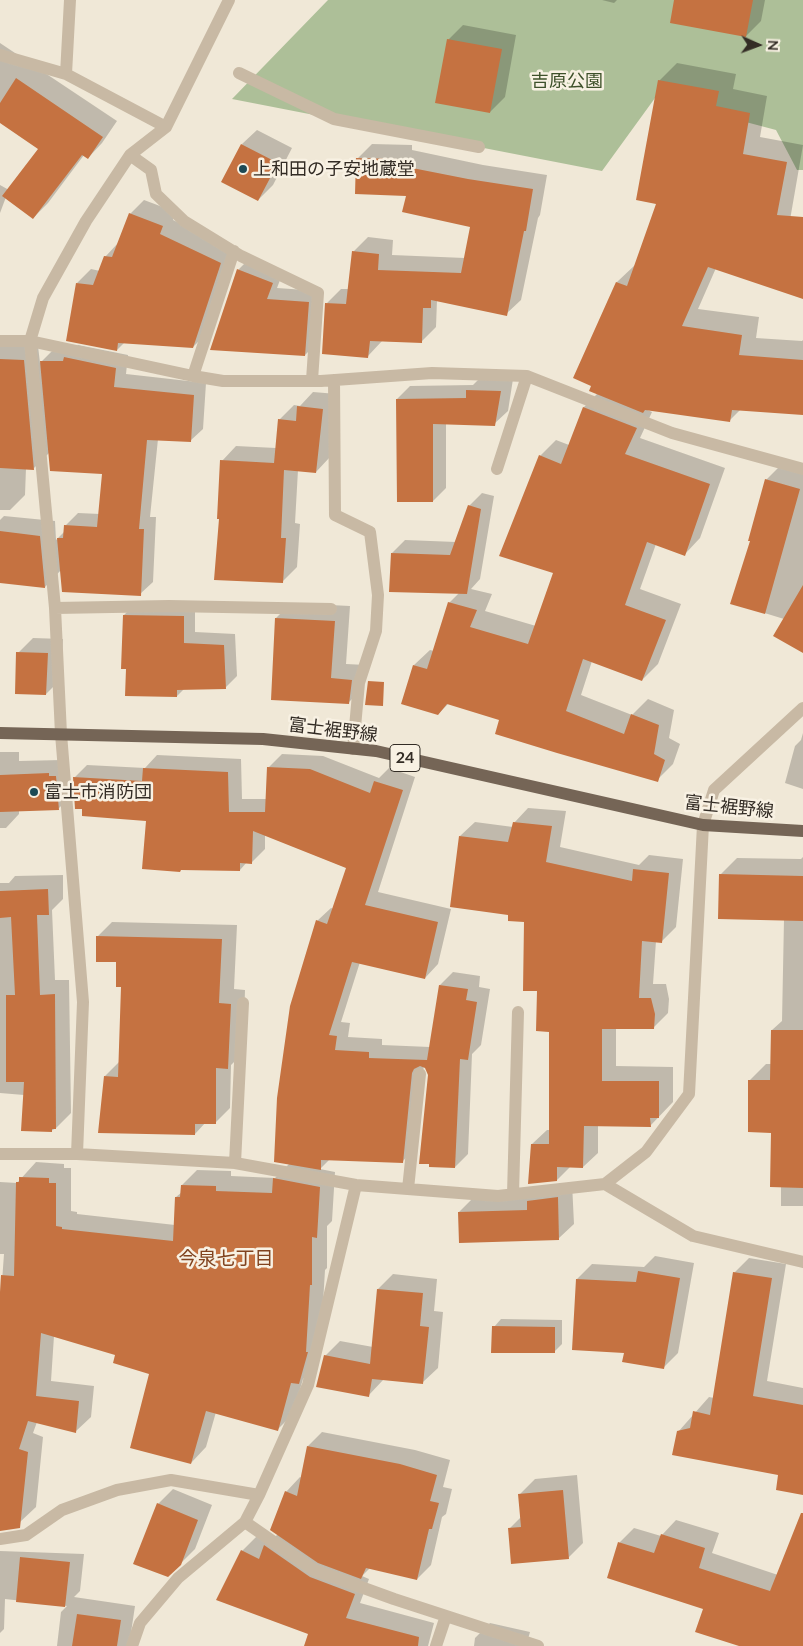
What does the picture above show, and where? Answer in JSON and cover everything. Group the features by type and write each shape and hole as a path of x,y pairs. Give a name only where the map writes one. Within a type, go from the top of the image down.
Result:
{"main road":[{"name":"富士裾野線","path":"0,733 263,739 353,749 376,752 703,825 803,831"}],"street":[{"path":"66,74 70,0"},
{"path":"77,1154 83,1002 61,734 56,608 30,341 42,298 86,221 130,155 166,127 229,0"},
{"path":"0,54 66,74 166,127"},
{"path":"239,73 334,119 479,147"},
{"path":"130,155 151,170 156,194 184,221 234,251 318,293 312,380"},
{"path":"193,376 234,251"},
{"path":"0,341 30,341 223,381 334,380 432,373 527,376 672,433 803,469"},
{"path":"497,469 527,376"},
{"path":"334,380 335,515 370,532 378,595 376,631 360,683 353,749"},
{"path":"56,608 169,606 331,609"},
{"path":"0,1154 77,1154 235,1164 356,1185 498,1196 605,1184 646,1152 689,1094 703,825 714,790 803,708"},
{"path":"235,1164 243,1003"},
{"path":"513,1194 518,1012"},
{"path":"408,1189 420,1074"},
{"path":"605,1184 693,1236 803,1262"},
{"path":"132,1646 140,1623 178,1578 244,1522 259,1495 308,1385 356,1185"},
{"path":"0,1539 26,1535 62,1510 118,1490 171,1480 259,1495"},
{"path":"244,1522 314,1570 394,1599 538,1646"},
{"path":"436,1646 446,1616"}],"green space":[{"name":"吉原公園","path":"328,0 803,0 803,170 797,170 776,130 655,98 602,171 232,99"}],"building":[{"path":"674,0 753,0 746,37 670,23"},
{"path":"447,39 502,49 490,113 435,103"},
{"path":"16,78 103,137 88,159 82,155 33,219 2,196 38,149 0,123 0,103"},
{"path":"658,80 719,91 716,106 750,113 743,154 787,162 777,215 803,217 803,299 708,267 682,326 742,335 739,355 803,360 803,415 732,410 730,422 645,410 643,413 589,391 591,386 573,378 616,282 627,286 656,204 636,200"},
{"path":"241,144 278,163 258,201 221,182"},
{"path":"356,158 398,159 397,165 533,189 526,231 524,231 507,316 431,300 431,308 423,308 422,343 370,341 368,358 322,354 325,303 346,304 352,251 379,254 378,270 461,273 470,227 402,212 406,196 355,194"},
{"path":"129,213 163,226 160,234 221,263 193,348 118,343 117,351 66,341 76,283 93,285 104,256 112,257"},
{"path":"237,269 273,283 267,299 309,302 305,356 210,350"},
{"path":"64,357 116,368 114,387 194,395 191,442 147,440 139,529 144,529 141,596 62,592 57,538 63,538 64,525 97,527 102,474 50,471 40,361 63,361"},
{"path":"0,359 24,360 34,470 0,468"},
{"path":"466,390 501,391 495,426 433,424 433,502 397,502 396,399 466,398"},
{"path":"297,406 323,409 316,473 284,470 281,538 286,538 283,583 214,580 219,519 217,519 220,460 274,463 278,419 296,421"},
{"path":"583,407 637,428 625,454 710,484 685,556 647,542 625,605 666,620 642,681 583,659 566,711 624,734 631,714 659,725 654,754 665,760 658,782 495,734 499,720 447,704 438,715 401,704 413,665 427,669 448,602 477,610 470,627 528,644 553,573 499,556 539,455 561,464"},
{"path":"765,479 800,489 765,614 730,604 750,541 748,541"},
{"path":"468,505 481,509 467,594 389,592 391,553 450,555"},
{"path":"0,531 40,536 45,588 0,583"},
{"path":"803,585 803,653 773,636"},
{"path":"123,615 184,616 184,643 224,645 226,689 177,690 177,697 125,696 126,669 121,669"},
{"path":"275,618 335,621 331,678 352,680 349,704 271,700"},
{"path":"16,652 48,653 46,695 15,694"},
{"path":"368,681 384,682 383,706 365,705"},
{"path":"267,767 310,769 370,793 374,781 403,790 365,905 438,922 425,979 352,962 329,1035 337,1036 335,1050 369,1052 369,1058 427,1060 439,985 468,989 466,1000 477,1002 468,1060 460,1059 455,1168 429,1167 429,1164 419,1164 428,1075 425,1068 420,1066 414,1069 412,1073 403,1163 321,1160 321,1170 274,1162 277,1098 290,1006 316,920 327,924 346,868 253,831 252,864 240,863 240,871 181,870 180,872 142,869 146,821 82,816 82,809 75,809 73,777 142,781 143,768 228,772 229,812 265,812"},
{"path":"49,773 49,776 56,776 59,810 0,812 0,775"},
{"path":"513,822 552,826 546,862 632,881 633,869 669,873 662,943 642,941 639,998 651,998 655,1014 654,1029 602,1029 602,1081 659,1081 659,1118 650,1118 651,1127 584,1126 583,1168 557,1167 557,1181 528,1184 531,1144 549,1144 549,1032 536,1031 537,991 523,991 524,922 508,921 508,915 450,907 459,836 508,842"},
{"path":"719,874 803,876 803,921 718,919"},
{"path":"48,889 49,915 37,915 40,995 55,994 56,1129 52,1129 52,1132 21,1131 24,1082 6,1082 6,995 15,995 11,917 0,918 0,891"},
{"path":"96,936 222,939 219,1003 231,1004 228,1069 216,1068 216,1124 195,1124 195,1135 98,1133 104,1076 118,1077 121,987 116,987 116,962 96,962"},
{"path":"771,1030 803,1030 803,1188 770,1187 771,1133 748,1132 748,1080 770,1080"},
{"path":"19,1177 49,1178 49,1183 56,1183 56,1226 62,1227 62,1229 173,1241 175,1197 180,1197 181,1185 216,1186 216,1191 272,1193 273,1178 320,1187 317,1238 312,1237 312,1285 310,1285 306,1352 308,1352 299,1384 291,1383 278,1431 206,1411 191,1464 130,1448 149,1374 113,1363 115,1355 41,1333 36,1396 79,1401 76,1433 28,1421 19,1449 28,1452 20,1528 0,1531 0,1292 1,1275 14,1276 16,1182 19,1182"},
{"path":"558,1197 559,1240 459,1243 458,1212 527,1210 527,1201"},
{"path":"638,1271 680,1278 664,1369 622,1362 624,1353 572,1350 576,1279 636,1282"},
{"path":"733,1272 772,1278 753,1396 803,1405 803,1495 776,1490 778,1475 672,1455 677,1431 690,1428 693,1411 710,1415"},
{"path":"377,1289 423,1293 420,1326 429,1327 423,1384 372,1379 369,1397 316,1387 324,1355 370,1364"},
{"path":"492,1326 555,1327 555,1353 491,1353"},
{"path":"307,1446 400,1464 437,1475 430,1501 439,1503 432,1529 429,1529 417,1580 366,1568 361,1579 318,1563 270,1530 285,1491 297,1496"},
{"path":"563,1490 569,1559 511,1564 508,1528 521,1527 518,1494"},
{"path":"157,1503 198,1520 181,1565 168,1577 133,1564"},
{"path":"801,1513 803,1513 803,1646 739,1646 695,1632 703,1609 607,1578 618,1542 654,1553 661,1534 705,1548 699,1568 770,1591"},
{"path":"264,1545 310,1577 355,1594 346,1618 419,1637 418,1646 304,1646 308,1634 216,1600 241,1550 259,1559"},
{"path":"20,1557 70,1562 65,1607 16,1602"},
{"path":"77,1614 121,1620 117,1646 72,1646"}],"place":[{"name":"上和田の子安地蔵堂","path":"243,169"},
{"name":"富士市消防団","path":"34,792"}],"district":[{"name":"今泉七丁目","path":"226,1259"}]}
